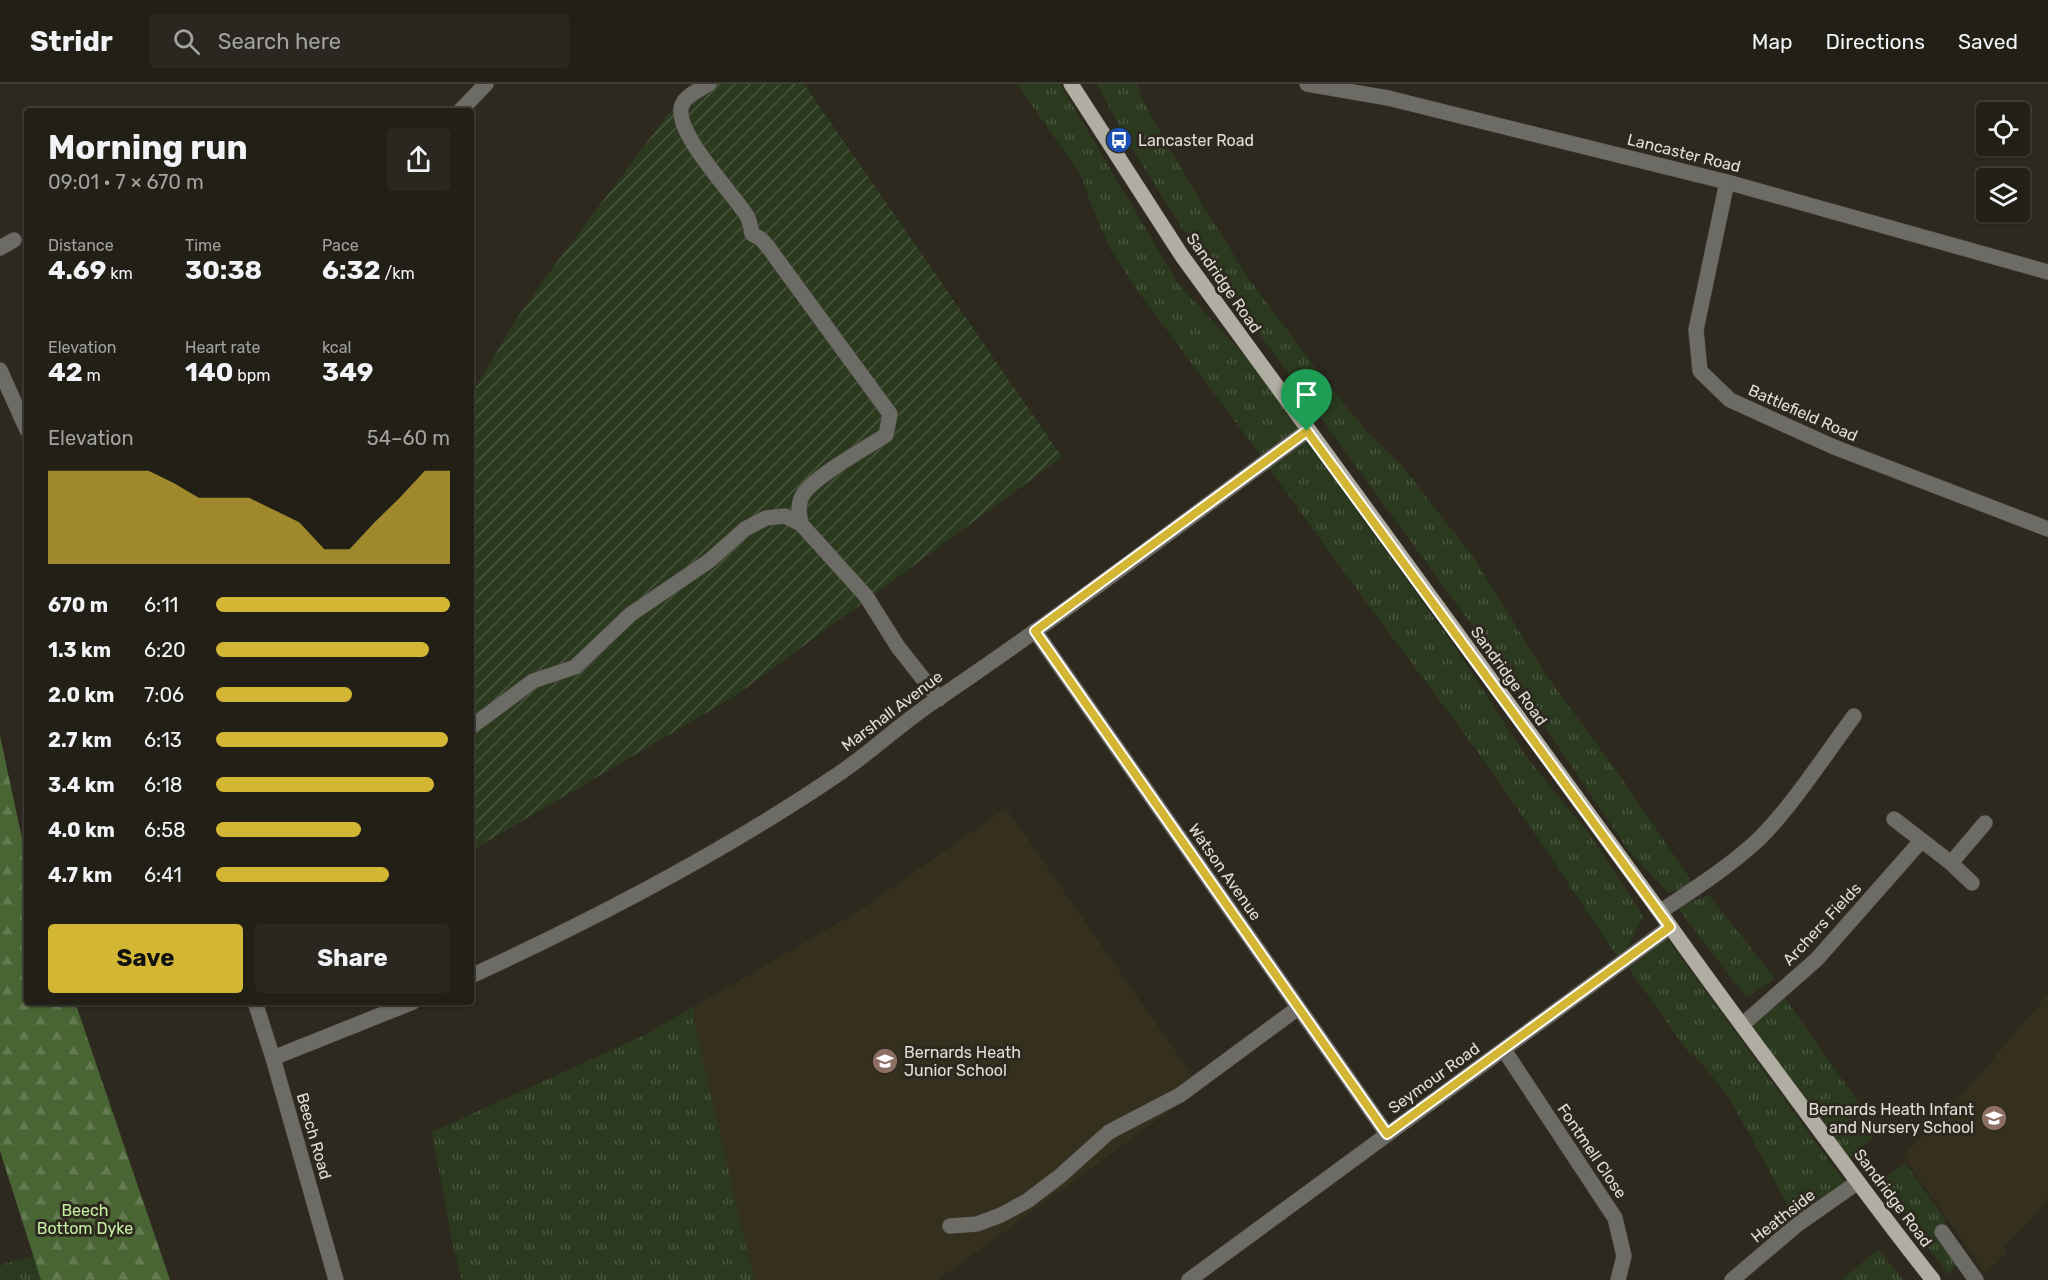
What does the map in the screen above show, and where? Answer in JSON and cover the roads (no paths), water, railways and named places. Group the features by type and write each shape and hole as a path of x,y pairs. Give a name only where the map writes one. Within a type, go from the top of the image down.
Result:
{"main road":[{"name":"Sandridge Road","path":"1071,84 1182,256 1307,431 1660,912 1697,967 1888,1224 1933,1280"}],"street":[{"path":"463,108 486,84"},
{"path":"709,84 683,102 679,113 695,147 747,216 752,234 761,238 768,247 890,414 886,435 815,481 804,493 798,508 801,524"},
{"name":"Lancaster Road","path":"1307,84 1388,98 1727,182 2048,272"},
{"name":"Battlefield Road","path":"1727,182 1696,330 1700,371 1730,400 1834,447 2048,529"},
{"path":"0,248 14,240"},
{"path":"0,370 24,423"},
{"name":"Marshall Avenue","path":"474,974 525,951 700,861 837,775 1307,431"},
{"path":"474,725 533,681 575,667 631,614 709,561 745,530 766,518 785,516 801,524 866,596 898,646 939,699"},
{"name":"Watson Avenue","path":"1035,631 1387,1134"},
{"path":"1660,912 1733,862 1760,837 1781,813 1854,716"},
{"path":"1894,819 1951,863 1972,883"},
{"path":"1951,863 1985,823"},
{"name":"Archers Fields","path":"1742,1025 1817,959 1921,841"},
{"name":"Seymour Road","path":"1189,1280 1670,927"},
{"name":"Beech Road","path":"256,1005 336,1280"},
{"path":"273,1058 406,1005"},
{"path":"950,1226 977,1224 1001,1215 1027,1201 1084,1156 1109,1132 1180,1095 1298,1008"},
{"name":"Fontmell Close","path":"1504,1050 1615,1218 1624,1256 1618,1280"},
{"name":"Heathside","path":"1732,1280 1798,1224 1858,1182"},
{"name":"Sandridge Road","path":"1942,1232 1972,1279"}],"place":[{"name":"Lancaster Road","path":"1119,140"},
{"name":"Bernards Heath Junior School","path":"885,1061"},
{"name":"Bernards Heath Infant and Nursery School","path":"1994,1118"}],"park label":[{"name":"Beech Bottom Dyke","path":"85,1219"}]}
